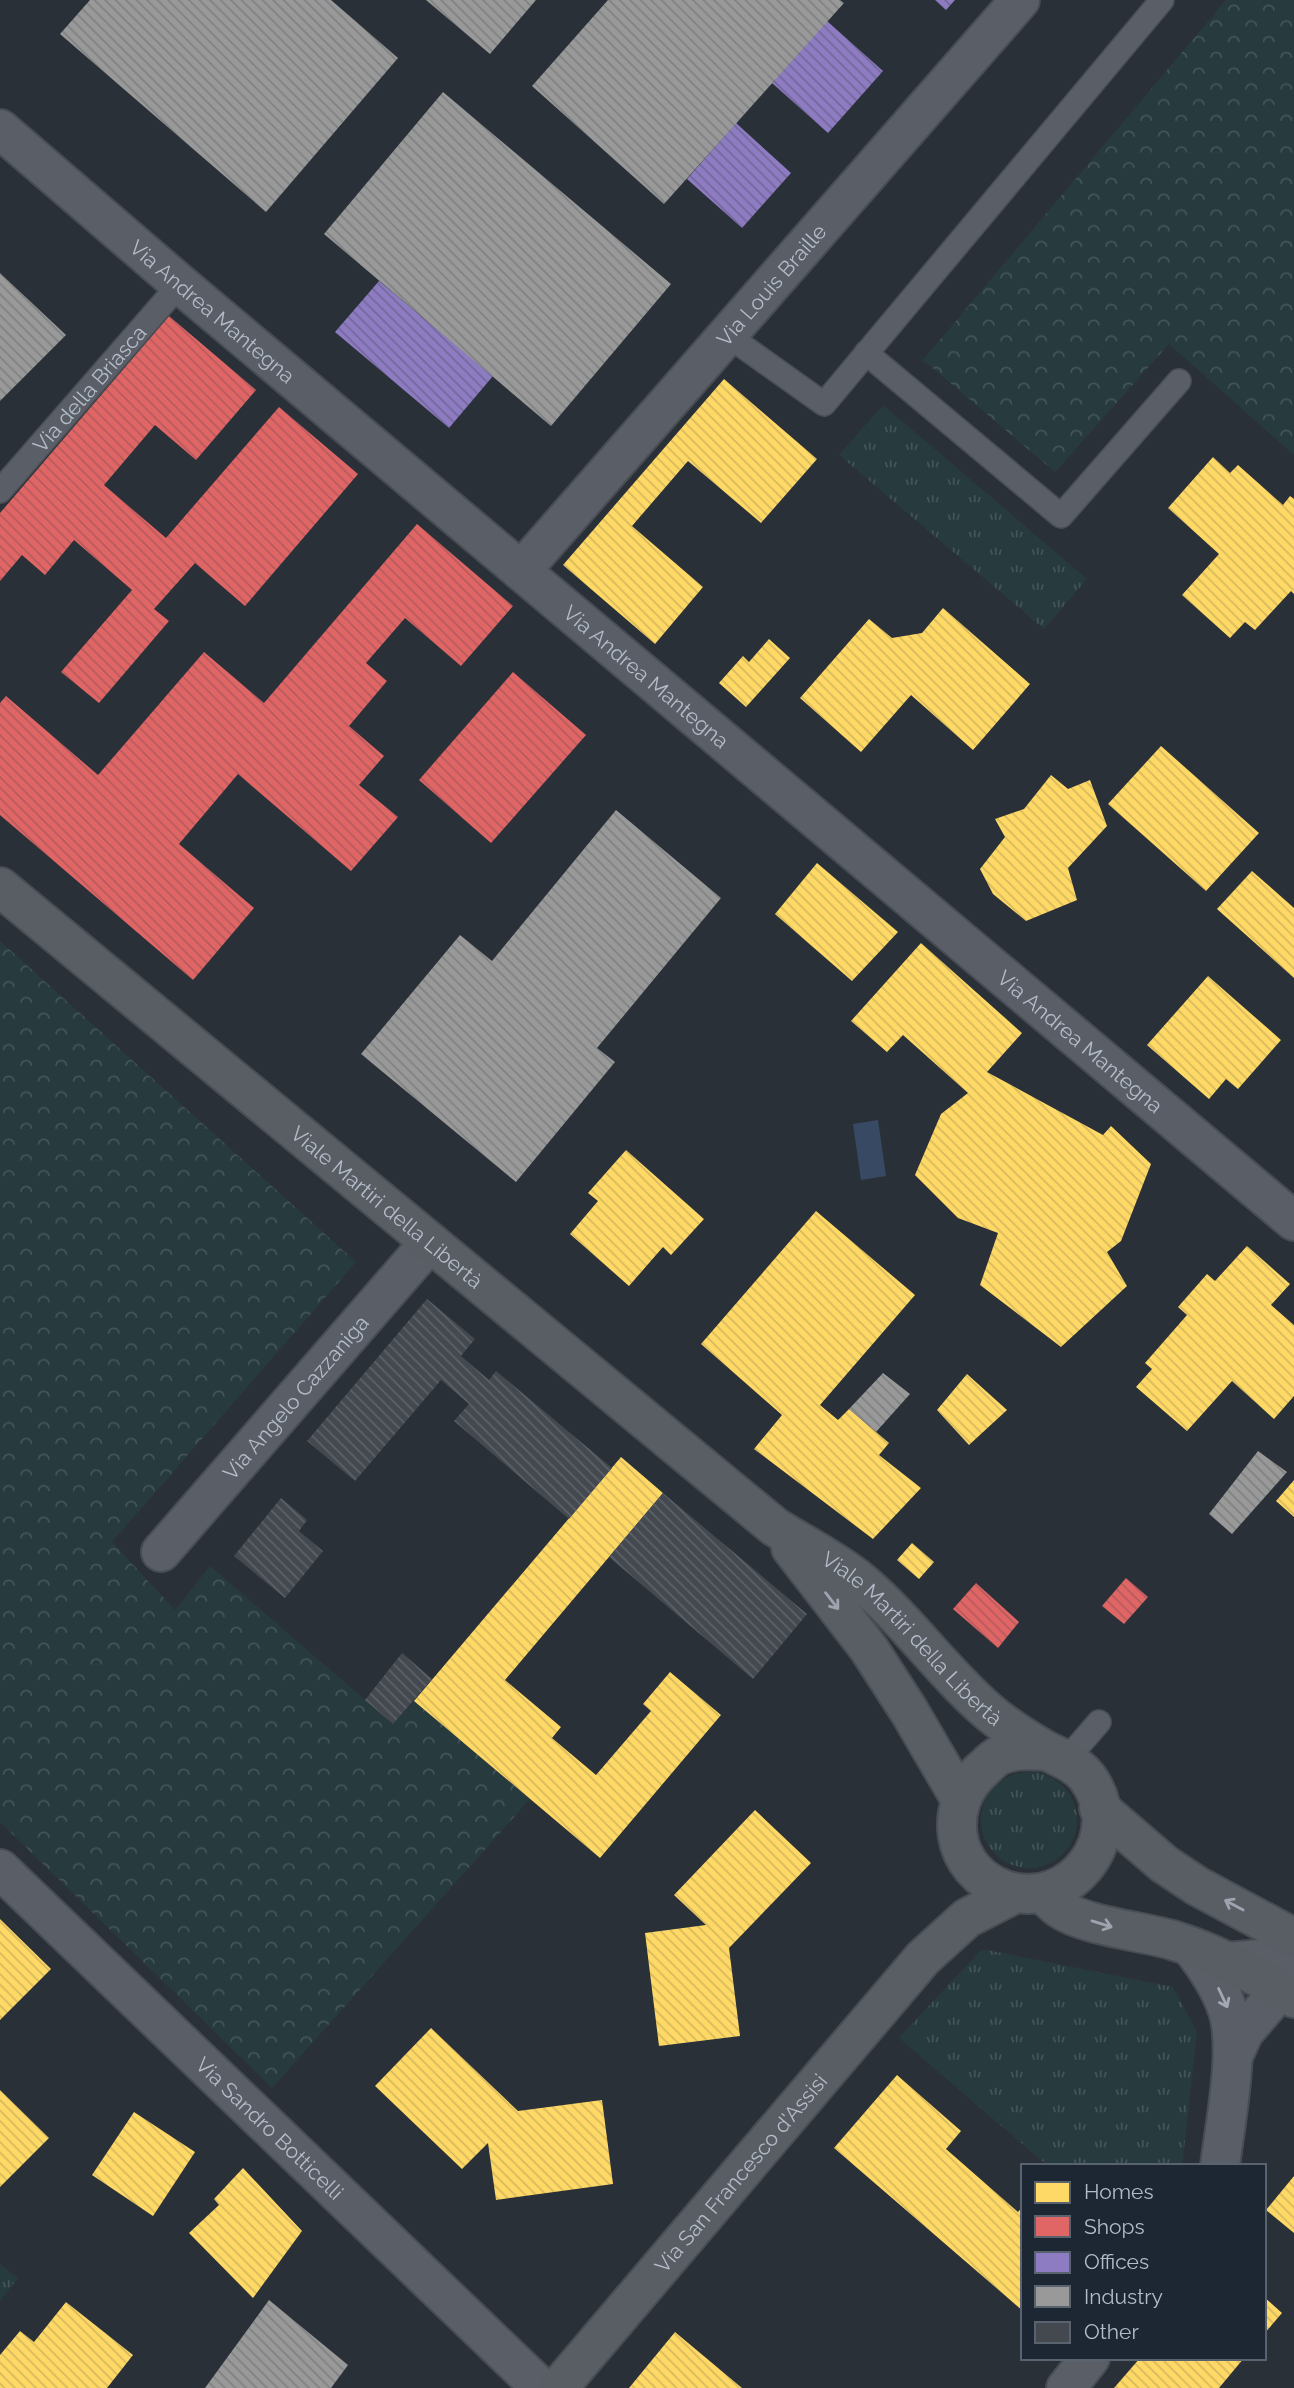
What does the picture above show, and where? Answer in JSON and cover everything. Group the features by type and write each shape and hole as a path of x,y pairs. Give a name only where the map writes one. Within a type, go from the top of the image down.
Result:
{"street":[{"name":"Via Louis Braille","path":"522,571 1020,0"},
{"name":"Via Andrea Mantegna","path":"0,129 180,284 1294,1220"},
{"name":"Viale Martiri della Libertà","path":"0,887 775,1527 859,1580 990,1714 1019,1735 1057,1755 1087,1777 1099,1801 1101,1830 1098,1844 1084,1869 1061,1887 1030,1893"},
{"name":"Via Angelo Cazzaniga","path":"161,1552 430,1242"},
{"name":"Viale Martiri della Libertà","path":"775,1527 869,1649 961,1800"},
{"name":"Viale Martiri della Libertà","path":"1057,1755 1021,1749 997,1756 970,1780 956,1813 957,1835 965,1858 981,1877 992,1885 1030,1893 1078,1916 1107,1926 1171,1940 1289,1985"},
{"name":"Viale Martiri della Libertà","path":"1099,1808 1137,1843 1197,1886 1294,1938"},
{"name":"Via San Francesco d'Assisi","path":"923,1958 952,1910 971,1866"},
{"name":"Via Sandro Botticelli","path":"0,1869 541,2388"},
{"name":"Via San Francesco d'Assisi","path":"558,2388 923,1958 967,1918 1030,1893"},
{"path":"1191,1947 1210,1972 1228,2010 1233,2056 1220,2164"},
{"path":"1233,2056 1244,2032 1289,1985"},
{"path":"1066,2388 1088,2360"}],"lane":[{"path":"726,335 824,404 1162,0"},
{"name":"Via della Briasca","path":"0,491 180,284"},
{"path":"866,353 1061,516 1179,381"},
{"path":"1057,1755 1099,1722"}],"green space":[{"path":"1226,0 1294,0 1294,455 1169,344 1055,472 923,360"},
{"path":"883,405 1087,579 1044,629 839,455"},
{"path":"0,941 356,1262 112,1542 175,1610 210,1566 393,1724 414,1701 530,1799 272,2088 0,1822"},
{"path":"1029,1772 1048,1775 1063,1786 1074,1801 1077,1820 1074,1839 1063,1854 1048,1865 1029,1868 1010,1865 995,1854 984,1839 981,1820 984,1801 995,1786 1010,1775"},
{"path":"982,1949 1173,1987 1197,2032 1182,2164 1046,2164 899,2038"},
{"path":"0,2264 18,2278 0,2301"}],"water":[{"path":"878,1120 886,1176 861,1180 853,1124"}],"building: Homes":[{"path":"724,379 817,459 761,523 688,461 632,526 703,587 655,644 563,565"},
{"path":"1213,457 1230,473 1238,465 1283,505 1290,496 1294,499 1294,594 1291,591 1255,630 1245,622 1230,638 1182,595 1219,554 1168,508"},
{"path":"943,608 1030,684 973,750 911,695 861,752 800,698 869,619 892,638 922,633"},
{"path":"769,639 790,658 746,707 719,683 743,656 749,662"},
{"path":"1161,746 1259,833 1206,891 1108,804"},
{"path":"1051,775 1068,789 1090,780 1107,826 1068,868 1077,900 1026,921 993,894 980,869 1005,837 995,819 1024,809"},
{"path":"817,863 898,932 852,981 775,914"},
{"path":"1252,871 1294,908 1294,978 1217,909"},
{"path":"921,943 1022,1033 987,1072 1103,1135 1111,1126 1151,1164 1121,1241 1107,1252 1127,1286 1061,1347 980,1285 998,1233 958,1218 915,1175 941,1114 968,1093 903,1035 887,1052 851,1021"},
{"path":"1208,976 1281,1040 1238,1089 1226,1079 1209,1099 1147,1045"},
{"path":"626,1150 704,1219 671,1255 663,1247 629,1286 570,1234 598,1201 588,1193"},
{"path":"816,1211 915,1295 820,1405 838,1420 849,1409 889,1443 879,1455 921,1488 873,1539 754,1449 782,1415 701,1344"},
{"path":"1247,1246 1290,1284 1271,1305 1294,1325 1294,1396 1274,1419 1232,1381 1187,1431 1136,1387 1152,1369 1145,1363 1187,1315 1178,1307 1207,1274 1215,1281"},
{"path":"967,1374 1007,1410 969,1445 937,1410"},
{"path":"621,1457 663,1493 505,1680 561,1727 552,1738 596,1775 651,1711 643,1704 670,1672 721,1715 600,1858 414,1701"},
{"path":"1294,1480 1294,1517 1276,1501"},
{"path":"912,1543 934,1562 919,1579 897,1560"},
{"path":"755,1810 811,1863 729,1948 740,2036 659,2046 645,1933 706,1925 674,1895"},
{"path":"0,1919 51,1969 0,2020"},
{"path":"431,2028 518,2111 602,2100 613,2184 496,2200 488,2143 462,2169 375,2086"},
{"path":"897,2075 961,2131 946,2149 1018,2212 1021,2208 1021,2309 834,2148"},
{"path":"0,2090 49,2138 0,2187"},
{"path":"134,2112 195,2152 153,2216 92,2175"},
{"path":"243,2168 302,2231 253,2298 189,2233 219,2205 214,2199"},
{"path":"1294,2176 1294,2233 1266,2210"},
{"path":"1266,2299 1282,2313 1266,2332"},
{"path":"66,2302 133,2355 107,2388 0,2388 0,2355 20,2331 34,2342"},
{"path":"675,2332 742,2388 629,2388"},
{"path":"1138,2360 1242,2360 1219,2388 1114,2388"}],"building: Shops":[{"path":"169,316 256,390 196,460 155,425 104,485 166,538 279,407 358,474 245,606 195,563 154,609 169,621 99,703 61,672 132,590 74,540 45,575 22,555 0,581 0,513"},
{"path":"417,524 513,606 461,666 405,618 366,663 387,681 349,726 384,756 359,785 398,817 351,871 238,774 179,844 254,908 193,980 0,815 0,703 6,696 98,775 204,652 264,703"},
{"path":"513,672 586,735 491,843 419,780"},
{"path":"1126,1578 1148,1597 1124,1624 1102,1606"},
{"path":"976,1583 1019,1622 998,1648 953,1609"}],"building: Offices":[{"path":"935,0 955,0 946,10"},
{"path":"827,21 883,71 828,133 772,83"},
{"path":"736,123 791,173 742,228 687,179"},
{"path":"379,281 493,376 449,428 335,332"}],"building: Industry":[{"path":"90,0 331,0 398,58 266,212 60,34"},
{"path":"426,0 536,0 490,54"},
{"path":"608,0 840,0 844,3 664,204 532,86"},
{"path":"443,92 671,284 551,426 324,234"},
{"path":"0,273 66,335 0,401"},
{"path":"616,810 721,898 597,1048 615,1062 516,1182 361,1054 460,935 492,961"},
{"path":"883,1373 910,1394 876,1432 849,1409"},
{"path":"1258,1451 1287,1472 1232,1534 1209,1514"},
{"path":"269,2300 348,2365 331,2388 205,2388"}],"building: Other":[{"path":"427,1299 475,1339 461,1356 489,1380 496,1371 612,1468 569,1519 454,1421 469,1404 441,1380 355,1481 307,1441"},
{"path":"663,1493 807,1614 753,1679 609,1557"},
{"path":"281,1498 307,1520 299,1531 323,1551 285,1598 234,1556"},
{"path":"402,1653 432,1679 393,1724 365,1700"}]}
